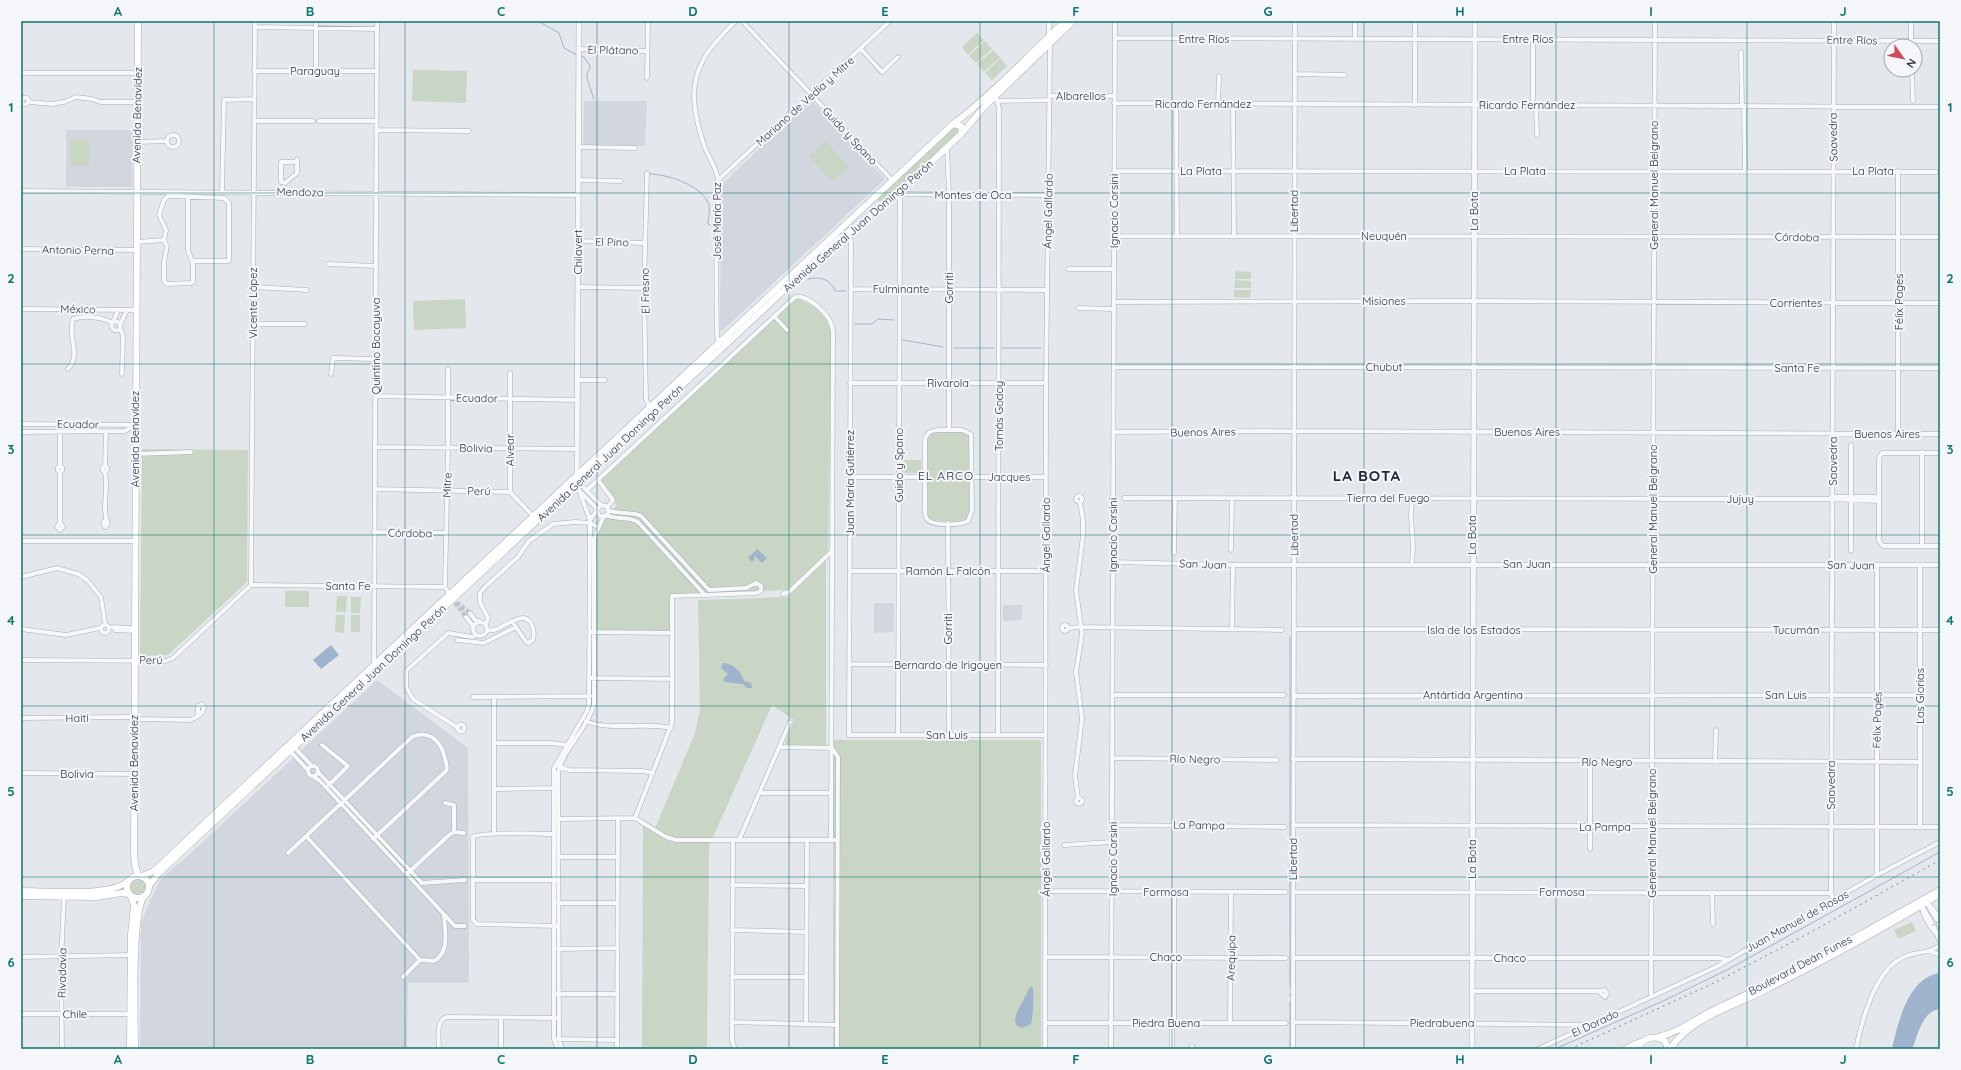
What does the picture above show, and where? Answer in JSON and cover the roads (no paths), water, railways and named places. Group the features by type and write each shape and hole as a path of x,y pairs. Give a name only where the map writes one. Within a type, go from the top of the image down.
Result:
{"main road":[{"name":"Avenida Benavídez","path":"128,881 134,857 136,541 135,310 138,21"},
{"name":"Avenida General Juan Domingo Perón","path":"451,597 534,517 578,482 650,408 892,180 953,124 992,92 1065,21"},
{"name":"Avenida General Juan Domingo Perón","path":"140,876 154,870 578,482 849,231 899,194 962,134 1073,21"},
{"path":"953,124 961,126 962,134"},
{"path":"875,196 876,203 884,206"},
{"name":"Avenida General Juan Domingo Perón","path":"149,886 157,875 292,749 375,667"},
{"name":"Avenida Benavídez","path":"134,857 140,876"},
{"path":"21,891 101,891 116,889 128,881 140,876 147,880 149,886 148,892 140,904 136,933 135,1049"},
{"path":"128,881 127,888 134,905 131,955 130,1049"},
{"name":"Boulevard Deán Funes","path":"1668,1049 1679,1036 1692,1026 1769,989 1923,902 1940,890"},
{"path":"21,896 96,897 122,893 137,898 144,896"},
{"name":"Boulevard Deán Funes","path":"1642,1042 1651,1038 1671,1034 1696,1018 1768,984 1940,894"},
{"path":"1658,1037 1665,1041 1668,1049"},
{"path":"1625,1049 1642,1042"},
{"path":"1637,1049 1642,1042"}],"street":[{"name":"Vicente López","path":"251,585 255,21"},
{"path":"316,21 316,71"},
{"name":"Quintino Bocayuva","path":"375,667 374,532 376,396 377,21"},
{"name":"Chilavert","path":"578,482 577,380 579,21"},
{"path":"647,78 648,21"},
{"name":"José María Paz","path":"719,343 717,328 718,180 698,126 694,107 694,91 698,72 706,54 736,21"},
{"name":"Guido y Spano","path":"742,21 892,180"},
{"name":"Mariano de Vedia y Mitre","path":"718,180 861,49 889,21"},
{"name":"Ángel Gallardo","path":"1045,1049 1046,383 1049,21"},
{"name":"Ignacio Corsini","path":"1111,1049 1113,892 1112,695 1115,21"},
{"name":"Libertad","path":"1293,1049 1293,366 1296,74 1295,21"},
{"path":"1355,21 1355,40"},
{"path":"1415,21 1415,105"},
{"name":"La Bota","path":"1472,1049 1472,497 1475,21"},
{"name":"General Manuel Belgrano","path":"1651,997 1655,21"},
{"name":"Saavedra","path":"1834,21 1831,761 1831,893 1834,901"},
{"path":"1911,21 1911,38"},
{"path":"255,27 377,29"},
{"name":"Entre Ríos","path":"1115,38 1883,41"},
{"path":"1533,39 1534,106 1537,135"},
{"name":"Entre Ríos","path":"1923,41 1940,41"},
{"path":"861,49 882,72 898,57"},
{"name":"El Plátano","path":"579,54 648,51"},
{"path":"1742,52 1745,171"},
{"name":"Paraguay","path":"254,71 377,71"},
{"path":"21,72 138,73"},
{"path":"1296,74 1345,75"},
{"path":"1218,104 1219,76"},
{"path":"1912,78 1913,101"},
{"name":"Albarellos","path":"997,99 1114,96"},
{"path":"28,102 52,104 76,98 92,99 100,102 138,102"},
{"path":"222,192 224,100 254,99"},
{"name":"Tomás Godoy","path":"997,99 1000,108 998,735"},
{"name":"Ricardo Fernández","path":"1114,104 1534,106 1654,105 1940,108"},
{"path":"1176,104 1177,236"},
{"path":"1233,104 1234,236"},
{"path":"254,121 313,121"},
{"path":"319,121 376,121"},
{"path":"376,130 469,131"},
{"path":"137,142 167,141"},
{"path":"579,147 635,148"},
{"name":"Gorriti","path":"948,147 949,430"},
{"path":"285,183 281,181 281,162 297,161 296,173 285,183 285,192"},
{"name":"La Plata","path":"1114,171 1294,170 1936,172"},
{"name":"Félix Pages","path":"1898,171 1898,434"},
{"name":"El Fresno","path":"647,172 644,288 646,399 650,408"},
{"path":"578,180 621,181"},
{"name":"Mendoza","path":"21,191 578,195"},
{"name":"Guido y Spano","path":"898,735 899,194"},
{"name":"Montes de Oca","path":"899,194 1048,196"},
{"path":"188,197 188,250 193,261 192,283 165,283 163,268 168,246 164,240 166,230 159,215 165,198 168,196 224,198 229,203 229,261 193,261"},
{"name":"Juan María Gutiérrez","path":"849,231 851,242 849,736"},
{"name":"Neuquén","path":"1114,236 1294,237 1654,235"},
{"name":"Córdoba","path":"1654,235 1940,237"},
{"path":"136,242 164,240"},
{"name":"El Pino","path":"578,241 645,243"},
{"name":"Antonio Perna","path":"21,249 136,250"},
{"path":"328,264 376,266"},
{"path":"1068,269 1114,269"},
{"path":"254,287 307,290"},
{"path":"578,287 644,288"},
{"name":"Fulminante","path":"851,289 1047,290"},
{"path":"587,490 795,297 800,296 825,314 833,331 830,748 831,840"},
{"name":"Misiones","path":"1114,302 1474,301 1653,303"},
{"name":"Corrientes","path":"1653,303 1940,303"},
{"path":"1078,308 1114,309"},
{"name":"México","path":"21,309 135,310"},
{"path":"118,310 111,326 113,330 118,330 127,310"},
{"path":"774,316 787,330"},
{"path":"68,369 74,362 75,356 71,338 73,319 101,318 113,323 118,322 120,327 123,336 122,374"},
{"path":"253,324 305,324"},
{"path":"331,374 333,358 376,359"},
{"name":"Chubut","path":"1114,367 1293,366 1653,368"},
{"name":"Santa Fe","path":"1653,368 1940,368"},
{"name":"Mitre","path":"445,587 448,369"},
{"name":"Alvear","path":"510,373 510,492"},
{"path":"577,380 605,380"},
{"name":"Rivarola","path":"850,383 1046,383"},
{"name":"Ecuador","path":"376,396 577,400"},
{"name":"Ecuador","path":"21,424 135,425"},
{"path":"21,432 125,431 135,425"},
{"path":"932,430 949,430 962,430 971,434 972,477 970,517 968,521 963,523 933,523 926,518 926,435 932,430"},
{"name":"Buenos Aires","path":"1114,432 1294,431 1940,434"},
{"path":"60,432 60,466 57,469 60,472 60,522"},
{"path":"106,432 105,466 102,469 105,472 108,483 106,496 106,520"},
{"path":"1850,445 1851,551"},
{"name":"Bolivia","path":"375,447 577,449"},
{"path":"135,454 191,452"},
{"path":"1940,453 1885,452 1880,455 1879,499 1880,544 1884,547 1940,546"},
{"path":"1922,452 1922,546"},
{"path":"850,477 925,477"},
{"name":"Jacques","path":"972,477 1046,477"},
{"path":"558,1049 556,1018 557,857 554,788 557,766 566,745 587,711 590,696 595,632 594,538 598,527 613,500 598,480"},
{"path":"578,482 601,505 613,512 631,513 641,516 709,590 746,588 750,587 753,583 758,583 761,587 761,591 756,593 672,596 671,728 635,818"},
{"path":"578,482 597,509 599,515 634,520 638,522 705,595"},
{"path":"557,857 554,834 556,819 557,766 587,721 594,705 590,632 590,522 578,482"},
{"name":"Perú","path":"375,490 510,492"},
{"path":"510,492 534,517"},
{"name":"Tierra del Fuego","path":"1124,498 1232,499 1472,497 1653,499"},
{"path":"1174,553 1175,498"},
{"path":"1412,498 1412,564"},
{"path":"1833,498 1879,499"},
{"name":"Jujuy","path":"1653,499 1833,498"},
{"path":"1231,550 1232,499"},
{"path":"1078,798 1074,776 1082,711 1076,672 1082,626 1076,590 1083,536 1083,520 1080,502"},
{"path":"590,522 601,505"},
{"path":"488,630 486,624 488,618 480,602 482,590 518,556 529,541 554,524 590,522 598,527"},
{"name":"Gorriti","path":"948,523 949,735"},
{"name":"Córdoba","path":"374,532 446,533"},
{"path":"21,541 136,541"},
{"path":"783,594 789,592 831,552"},
{"name":"San Juan","path":"1113,562 1233,565 1940,565"},
{"path":"1232,630 1233,565"},
{"name":"Félix Pagés","path":"1877,565 1877,875"},
{"name":"Las Glorias","path":"1920,565 1920,827"},
{"path":"21,578 57,568 78,574 87,580 101,597 107,627 103,633 100,628"},
{"name":"Ramón L. Falcón","path":"850,571 1046,571"},
{"name":"Santa Fe","path":"251,585 445,587"},
{"name":"Perú","path":"21,660 135,660 162,662 173,658 251,585"},
{"path":"445,587 451,597"},
{"path":"470,613 475,620 486,624"},
{"path":"466,617 474,626"},
{"path":"488,630 495,631 518,618 529,620 533,630 533,640 528,643 526,642 512,622"},
{"path":"476,635 473,631 474,626 479,621"},
{"path":"1068,628 1082,626 1282,630"},
{"path":"21,628 66,635 107,627 135,629"},
{"path":"456,640 484,643 516,627"},
{"name":"Isla de los Estados","path":"1294,629 1653,629"},
{"name":"Tucumán","path":"1653,629 1940,630"},
{"path":"484,643 483,636 488,630"},
{"path":"590,632 672,633"},
{"path":"458,728 413,699 406,687 406,671 448,633 472,637 476,635 483,636"},
{"name":"Bernardo de Irigoyen","path":"850,664 1046,665"},
{"path":"592,678 671,679"},
{"path":"1112,695 1284,695"},
{"name":"Antártida Argentina","path":"1294,696 1652,695"},
{"name":"San Luis","path":"1652,695 1920,695"},
{"path":"473,697 590,696"},
{"path":"494,697 494,834"},
{"name":"Haití","path":"21,718 134,718 191,720 198,716"},
{"path":"582,718 596,724 654,725 671,728"},
{"path":"739,840 790,722"},
{"path":"1715,762 1716,730"},
{"path":"288,853 412,737 423,734 434,738 444,751 447,768 446,771 375,837"},
{"name":"San Luis","path":"849,736 1045,735"},
{"path":"495,743 551,743 566,745"},
{"path":"322,745 348,766 329,785"},
{"path":"780,747 830,748 834,749 838,757 837,1049"},
{"path":"292,749 312,766 316,767 318,772 342,802"},
{"path":"292,749 308,770 309,774 342,802 408,873 417,886 454,926"},
{"name":"Río Negro","path":"1112,758 1277,760"},
{"name":"Río Negro","path":"1293,759 1590,762 1920,762"},
{"path":"1590,762 1590,849"},
{"path":"308,770 312,766"},
{"path":"557,766 569,770 642,771 652,773"},
{"path":"313,776 318,772"},
{"name":"Bolivia","path":"21,773 134,774"},
{"path":"494,789 554,788"},
{"path":"760,793 830,793"},
{"path":"445,803 454,805 454,832"},
{"path":"617,1049 618,818"},
{"path":"556,819 635,818 670,838 733,840 838,840"},
{"name":"La Pampa","path":"1112,825 1285,827"},
{"name":"La Pampa","path":"1293,825 1472,827 1940,827"},
{"path":"408,873 449,835 454,832 464,833"},
{"path":"554,834 494,834 477,835 473,837 473,920 475,923 556,926"},
{"path":"306,836 420,960 429,962 434,961 443,954 445,948 444,915"},
{"path":"733,840 732,1042 735,1049"},
{"path":"806,1024 807,840"},
{"path":"1064,845 1112,842"},
{"name":"Juan Manuel de Rosas","path":"1651,997 1718,966 1834,901 1877,875 1940,842"},
{"path":"557,857 618,857"},
{"path":"408,873 421,882 465,880"},
{"path":"473,880 556,880"},
{"path":"417,886 421,882"},
{"path":"732,885 806,886"},
{"name":"Formosa","path":"1046,891 1231,893 1286,892"},
{"path":"1172,1049 1174,892"},
{"name":"Formosa","path":"1293,892 1831,893"},
{"name":"Arequipa","path":"1230,1023 1231,893"},
{"path":"1712,893 1713,924"},
{"name":"Rivadavia","path":"62,1049 62,957 64,896"},
{"path":"1856,1049 1864,1017 1885,972 1894,963 1905,956 1929,951 1940,953 1938,935 1933,925 1931,916 1923,902"},
{"path":"1923,902 1931,916 1939,922"},
{"path":"556,903 617,903"},
{"path":"1931,916 1931,930 1938,935"},
{"path":"445,930 454,926 465,926"},
{"path":"732,930 806,932"},
{"path":"1929,951 1940,943"},
{"path":"556,949 617,948"},
{"path":"21,957 131,955"},
{"name":"Chaco","path":"1046,957 1286,958"},
{"name":"Chaco","path":"1293,958 1720,958 1727,960"},
{"path":"403,977 420,960"},
{"path":"732,977 806,978"},
{"path":"1472,991 1598,991"},
{"path":"556,994 617,994"},
{"name":"El Dorado","path":"1538,1049 1651,997"},
{"name":"Chile","path":"21,1014 130,1014"},
{"path":"439,1049 439,1026 443,1018 556,1018"},
{"path":"500,1049 501,1018"},
{"path":"732,1022 837,1025"},
{"name":"Piedrabuena","path":"1293,1022 1591,1025"},
{"name":"Piedra Buena","path":"1045,1023 1286,1023"},
{"path":"557,1039 617,1040"},
{"path":"557,1039 562,1049"}],"water":[{"path":"757,549 767,558 762,563 754,555 755,558 752,562 748,558"},
{"path":"331,645 339,655 321,669 313,660"},
{"path":"723,663 726,663 736,669 742,675 744,681 751,683 752,688 747,688 743,684 724,682 723,679 728,674 721,668"},
{"path":"1940,973 1940,1009 1929,1014 1925,1019 1912,1049 1892,1049 1901,1015 1912,992 1929,976"},
{"path":"1030,987 1033,988 1032,1021 1031,1024 1022,1028 1016,1025 1015,1019"}],"waterway":[{"path":"538,21 559,33 564,48 577,55"},
{"path":"580,56 584,57 590,66 587,78 594,99"},
{"path":"649,174 674,178 698,191 709,205 708,224 714,227"},
{"path":"808,279 824,279 830,283 835,291 846,291"},
{"path":"855,324 872,324 878,319 894,320"},
{"path":"903,340 943,347"},
{"path":"954,348 994,348"},
{"path":"1002,348 1041,348"},
{"path":"1290,637 1290,987"},
{"path":"1555,1049 1663,1001 1727,970 1940,852"},
{"path":"1290,1002 1290,1049"}],"tunnel":[{"path":"452,599 470,613"},
{"path":"455,603 466,617"}],"railway":[{"path":"1570,1049 1714,983 1813,931 1940,860"}],"district":[{"name":"EL ARCO","path":"946,476"},
{"name":"LA BOTA","path":"1367,476"}]}
